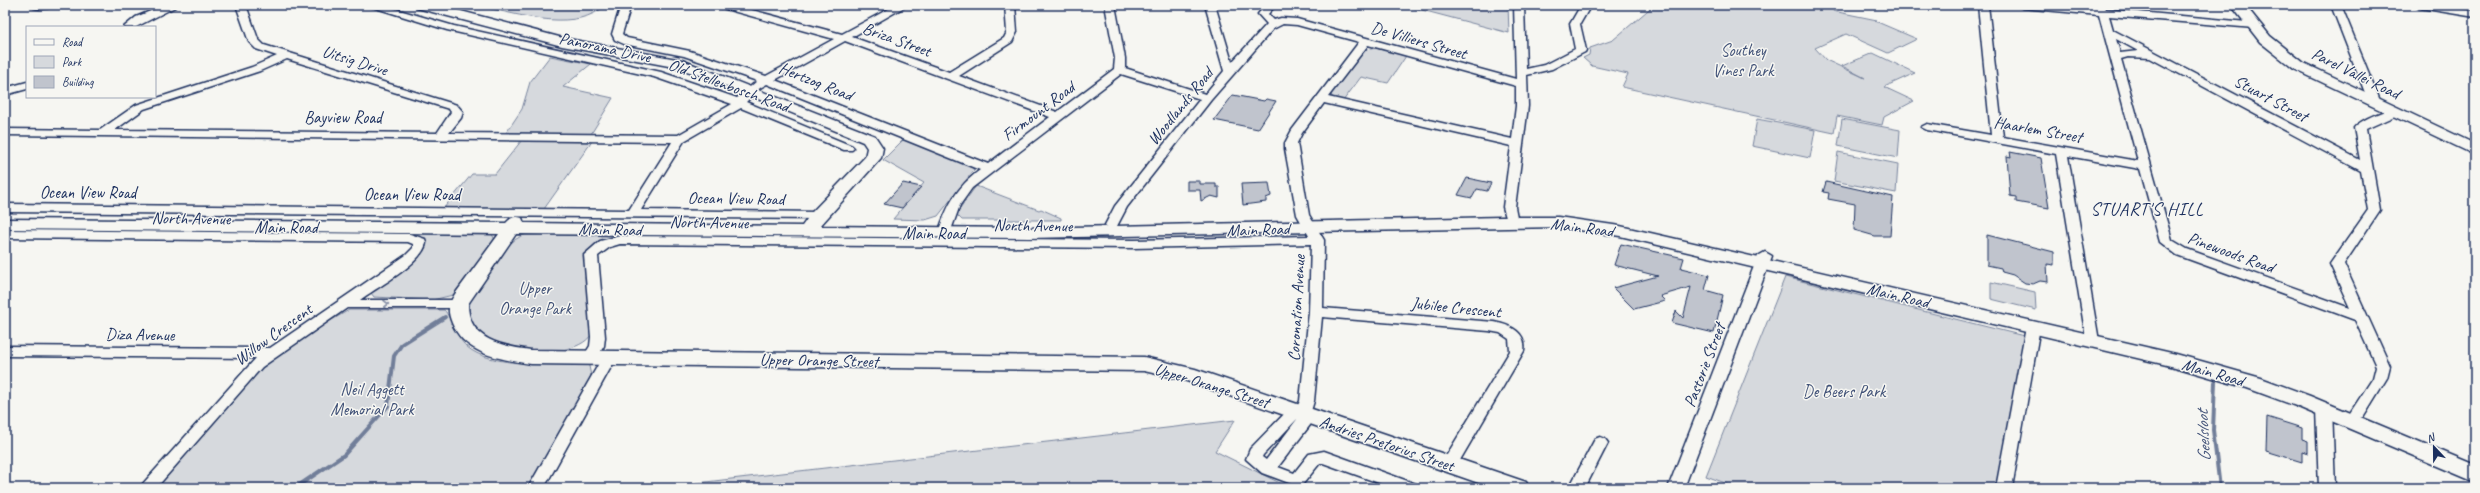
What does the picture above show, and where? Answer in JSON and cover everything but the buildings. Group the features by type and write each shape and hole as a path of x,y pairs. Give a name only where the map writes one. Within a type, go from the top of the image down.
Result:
{"main road":[{"name":"Old Stellenbosch Road","path":"422,5 562,42 677,63 864,136 873,143 875,148 872,158 812,224"},
{"name":"Parel Vallei Road","path":"2238,5 2254,25 2288,60 2336,85 2475,150"},
{"path":"2336,85 2369,87"},
{"name":"Main Road","path":"5,217 514,225"},
{"name":"Main Road","path":"5,224 812,224 1121,233 1311,229 1511,217 1597,227 1764,260 2091,335 2187,354 2255,374 2358,413 2475,462"},
{"path":"458,304 514,225"},
{"name":"Main Road","path":"945,229 1111,225 1311,229"},
{"name":"Main Road","path":"1764,260 2033,327 2091,335 2214,371 2324,409 2475,474"},
{"name":"Upper Orange Street","path":"458,304 458,314 464,329 475,341 491,350 519,356 1138,364 1188,374 1302,414"},
{"name":"Andries Pretorius Street","path":"1302,414 1450,463 1518,488"}],"street":[{"path":"34,5 48,5"},
{"path":"130,26 140,19 174,5"},
{"name":"Uitsig Drive","path":"241,5 255,44 285,56 449,105 456,109 457,114 441,135"},
{"name":"Panorama Drive","path":"371,5 459,30 556,53 648,71 739,103 848,148"},
{"name":"Hertzog Road","path":"626,5 617,34 619,38 624,41 686,53 766,80 990,168"},
{"name":"Briza Street","path":"722,5 842,38 951,76 1058,116"},
{"path":"633,214 680,138 734,109 752,91 766,80 903,5"},
{"path":"951,76 1008,40 1012,32 1010,5"},
{"path":"1110,5 1120,58 1119,70 1207,98"},
{"path":"1210,5 1230,72"},
{"path":"1271,5 1264,14 1272,24"},
{"path":"1511,217 1517,144 1522,106 1519,5"},
{"path":"1522,73 1548,67 1581,50 1575,24 1586,5"},
{"path":"1983,5 1997,139"},
{"path":"2022,5 2101,8 2254,25"},
{"path":"2336,5 2375,103"},
{"path":"2420,5 2475,14"},
{"name":"Pinewoods Road","path":"2101,8 2163,239 2173,248 2361,317"},
{"name":"De Villiers Street","path":"1272,24 1285,21 1366,41 1522,84"},
{"name":"Woodlands Road","path":"1111,225 1120,206 1207,98 1272,24"},
{"name":"Stuart Street","path":"2108,31 2367,169"},
{"name":"Coronation Avenue","path":"1302,414 1307,401 1316,312 1311,229 1291,143 1321,99 1366,41"},
{"path":"1223,50 1233,54 1247,54"},
{"name":"Stuart Street","path":"2115,57 2134,54 2158,57"},
{"path":"103,133 140,107 256,69 285,56"},
{"name":"Firmount Road","path":"945,229 954,205 968,185 1119,70"},
{"path":"5,92 26,85"},
{"path":"1321,99 1517,144"},
{"path":"2358,413 2380,378 2383,366 2337,264 2374,210 2360,133 2361,125 2395,112"},
{"name":"Haarlem Street","path":"1927,127 2144,166"},
{"name":"Bayview Road","path":"5,132 680,138"},
{"path":"2061,151 2091,335"},
{"name":"Ocean View Road","path":"5,208 633,214 812,224"},
{"name":"North Avenue","path":"599,357 591,256 605,244 629,239 1134,244 1311,229"},
{"name":"North Avenue","path":"5,234 410,238 418,240 421,245"},
{"name":"Willow Crescent","path":"147,488 245,376 274,353 347,304 411,258 421,245"},
{"name":"Pastorie Street","path":"1676,488 1764,260"},
{"path":"347,304 458,304"},
{"name":"Jubilee Crescent","path":"1316,312 1489,326 1503,329 1515,336 1518,342 1517,351 1450,463"},
{"path":"2004,488 2033,327"},
{"name":"Diza Avenue","path":"5,351 274,353"},
{"path":"536,488 599,357"},
{"path":"2324,409 2327,488"},
{"path":"1302,414 1271,438 1256,454 1254,459 1268,469 1297,480 1314,458 1324,457 1410,488"},
{"path":"1268,469 1287,444 1302,414"},
{"path":"1577,488 1600,443"}],"green space":[{"path":"499,5 606,5 594,13 580,18 550,20 491,9"},
{"path":"1403,5 1508,5 1509,33"},
{"name":"Southey Vines Park","path":"1654,5 1831,5 1833,11 1877,20 1875,21 1917,39 1888,53 1846,34 1815,48 1826,60 1865,78 1842,66 1873,53 1915,73 1884,87 1914,101 1884,117 1882,125 1837,116 1834,133 1622,87 1628,74 1592,66 1583,58 1589,55 1590,48 1613,40"},
{"path":"1376,48 1406,56 1388,83 1361,77 1343,101 1332,97 1331,94 1365,50"},
{"path":"550,56 591,64 563,87 613,98 591,134 506,133 522,109 530,82"},
{"path":"1757,119 1815,130 1810,158 1752,146"},
{"path":"1842,119 1900,130 1898,158 1838,146"},
{"path":"904,139 972,167 974,170 938,216 925,220 893,219 924,183 883,160"},
{"path":"522,140 593,140 544,209 443,209 472,174 495,174"},
{"path":"1838,152 1898,164 1896,193 1834,181"},
{"path":"976,186 1039,210 1041,209 1061,218 1061,220 962,220 958,216 957,212"},
{"name":"Upper Orange Park","path":"419,233 492,234 495,240 453,295 432,300 374,297 371,293 375,287 414,261 426,248 427,242 417,235"},
{"name":"Upper Orange Park","path":"527,234 624,234 597,244 586,254 591,335 580,344 563,350 543,352 521,350 501,345 484,336 472,324 469,308 474,292 506,248 521,236"},
{"name":"De Beers Park","path":"1785,277 2024,336 2000,488 1739,488 1706,476"},
{"path":"1991,282 2035,292 2036,310 1991,299"},
{"name":"Neil Aggett Memorial Park","path":"349,310 444,310 456,332 466,346 477,353 507,362 586,364 589,366 591,376 528,488 153,488 251,376 311,332"},
{"path":"1235,420 1215,451 1290,488 696,488 697,483"}],"waterway":[{"path":"295,488 344,455 388,406 394,356 402,344 445,317"},
{"name":"Geelsloot","path":"2215,382 2213,430 2220,488"}],"district":[{"name":"STUART'S HILL","path":"2147,209"}]}
